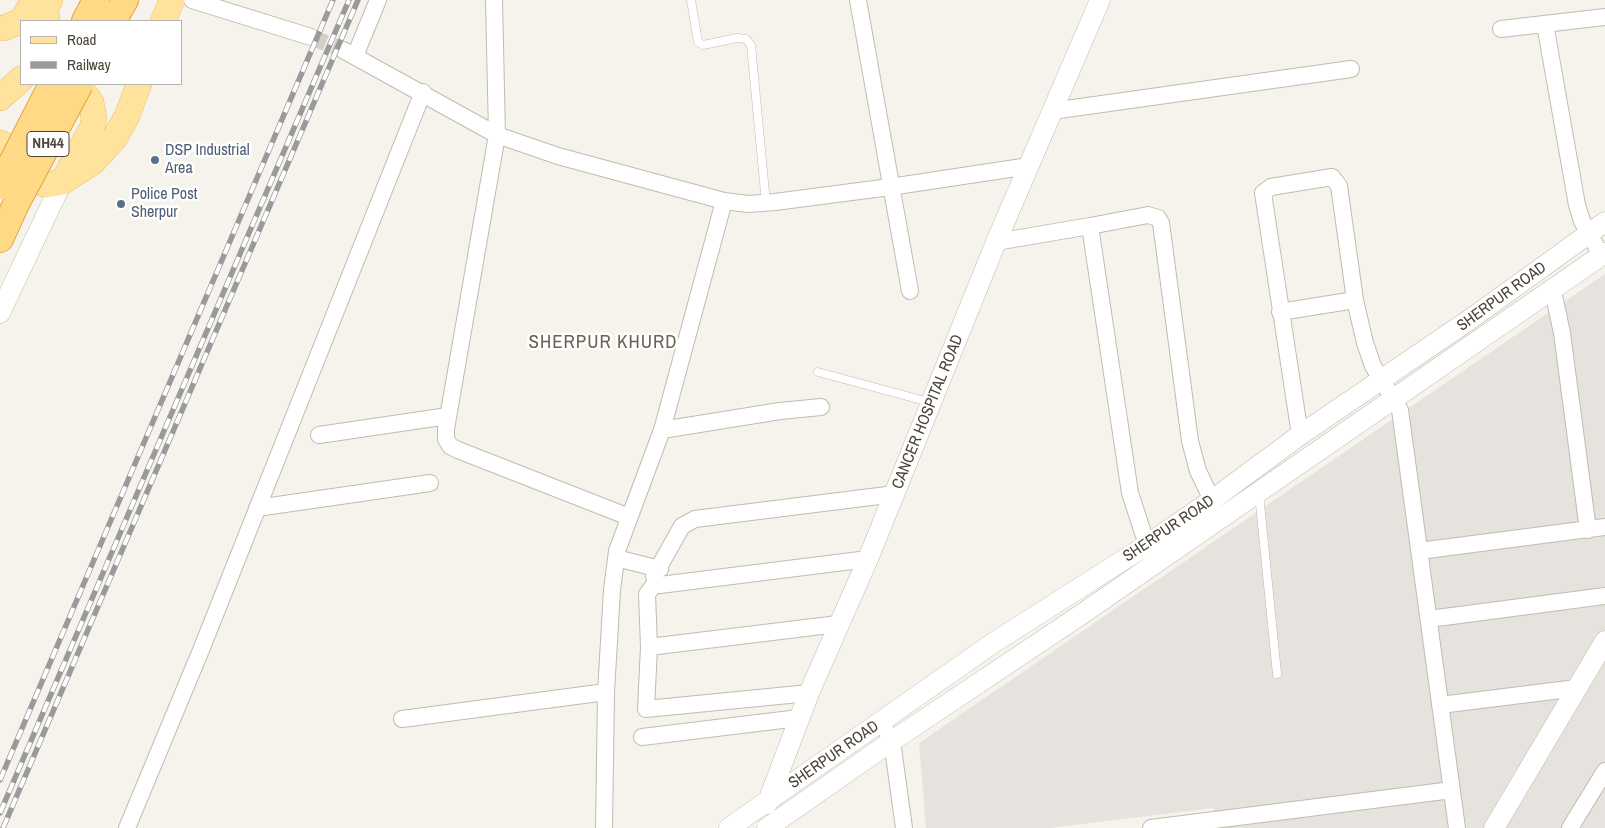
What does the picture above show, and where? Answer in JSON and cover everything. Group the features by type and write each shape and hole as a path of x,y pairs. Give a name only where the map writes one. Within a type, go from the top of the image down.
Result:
{"highway":[{"path":"86,20 96,0"},
{"path":"114,20 125,0"},
{"name":"NH44","path":"0,239 8,195 52,85"},
{"name":"NH44","path":"8,195 78,85"}],"main road":[{"path":"163,20 172,0"},
{"path":"2,33 35,5"},
{"path":"0,98 20,80"},
{"path":"62,182 92,128 94,118 92,102 80,85"},
{"path":"0,167 46,185 62,182 93,162 114,139 127,116 139,85"},
{"path":"0,143 52,168 62,182"}],"street":[{"path":"378,0 349,53 423,92 497,135 558,156 724,201 748,204 766,203 890,188 1029,166"},
{"path":"494,0 497,135 448,416 446,439 450,446 629,517"},
{"path":"858,0 890,188 910,291"},
{"name":"CANCER HOSPITAL ROAD","path":"768,828 767,802 808,692 868,559 996,242 1100,0"},
{"path":"198,1 311,37"},
{"path":"1501,29 1605,17"},
{"path":"1545,24 1572,187 1582,220 1597,228 1603,254"},
{"path":"1052,112 1351,69"},
{"path":"127,828 423,92"},
{"path":"1300,435 1263,193 1272,188 1326,176 1336,179 1339,186 1355,300 1364,343 1373,366 1400,410 1457,828"},
{"path":"0,313 62,182"},
{"path":"604,828 606,692 616,558 629,517 662,430 724,201"},
{"path":"996,242 1148,215 1158,218 1161,223 1190,441 1198,471 1212,500"},
{"path":"1090,226 1130,493 1147,545"},
{"name":"SHERPUR ROAD","path":"729,828 993,643 1147,545 1300,435 1382,381 1597,228"},
{"name":"SHERPUR ROAD","path":"768,828 892,741 1079,616 1553,291 1603,254"},
{"path":"1522,282 1535,302"},
{"path":"1553,291 1562,333 1588,530"},
{"path":"1280,312 1355,300"},
{"path":"662,430 780,411 821,408"},
{"path":"318,435 448,416"},
{"path":"257,508 430,483"},
{"path":"808,692 646,709 649,647 647,594 682,526 695,519 895,494"},
{"path":"1419,551 1605,528"},
{"path":"616,558 658,575"},
{"path":"658,575 660,585 868,559"},
{"path":"1428,619 1605,596"},
{"path":"649,647 838,624"},
{"path":"1494,828 1605,640"},
{"path":"1440,705 1577,688"},
{"path":"402,718 606,692"},
{"path":"642,737 798,718"},
{"path":"881,722 892,741 902,828"},
{"path":"1575,826 1605,771"},
{"path":"1151,828 1228,823 1452,790"}],"lane":[{"path":"691,0 698,42 703,45 737,38 746,39 751,45 766,203"},
{"path":"818,372 931,402"},
{"path":"1258,492 1277,674"}],"shaded area":[{"path":"1605,274 1605,828 1216,828 1213,808 1050,828 926,828 919,743"}],"tunnel":[{"path":"311,37 343,50"}],"railway":[{"path":"0,780 333,0"},
{"path":"0,813 349,0"},
{"path":"3,828 358,0"}],"place":[{"name":"DSP Industrial Area","path":"155,160"},
{"name":"Police Post Sherpur","path":"121,204"}],"district":[{"name":"SHERPUR KHURD","path":"603,343"}]}
